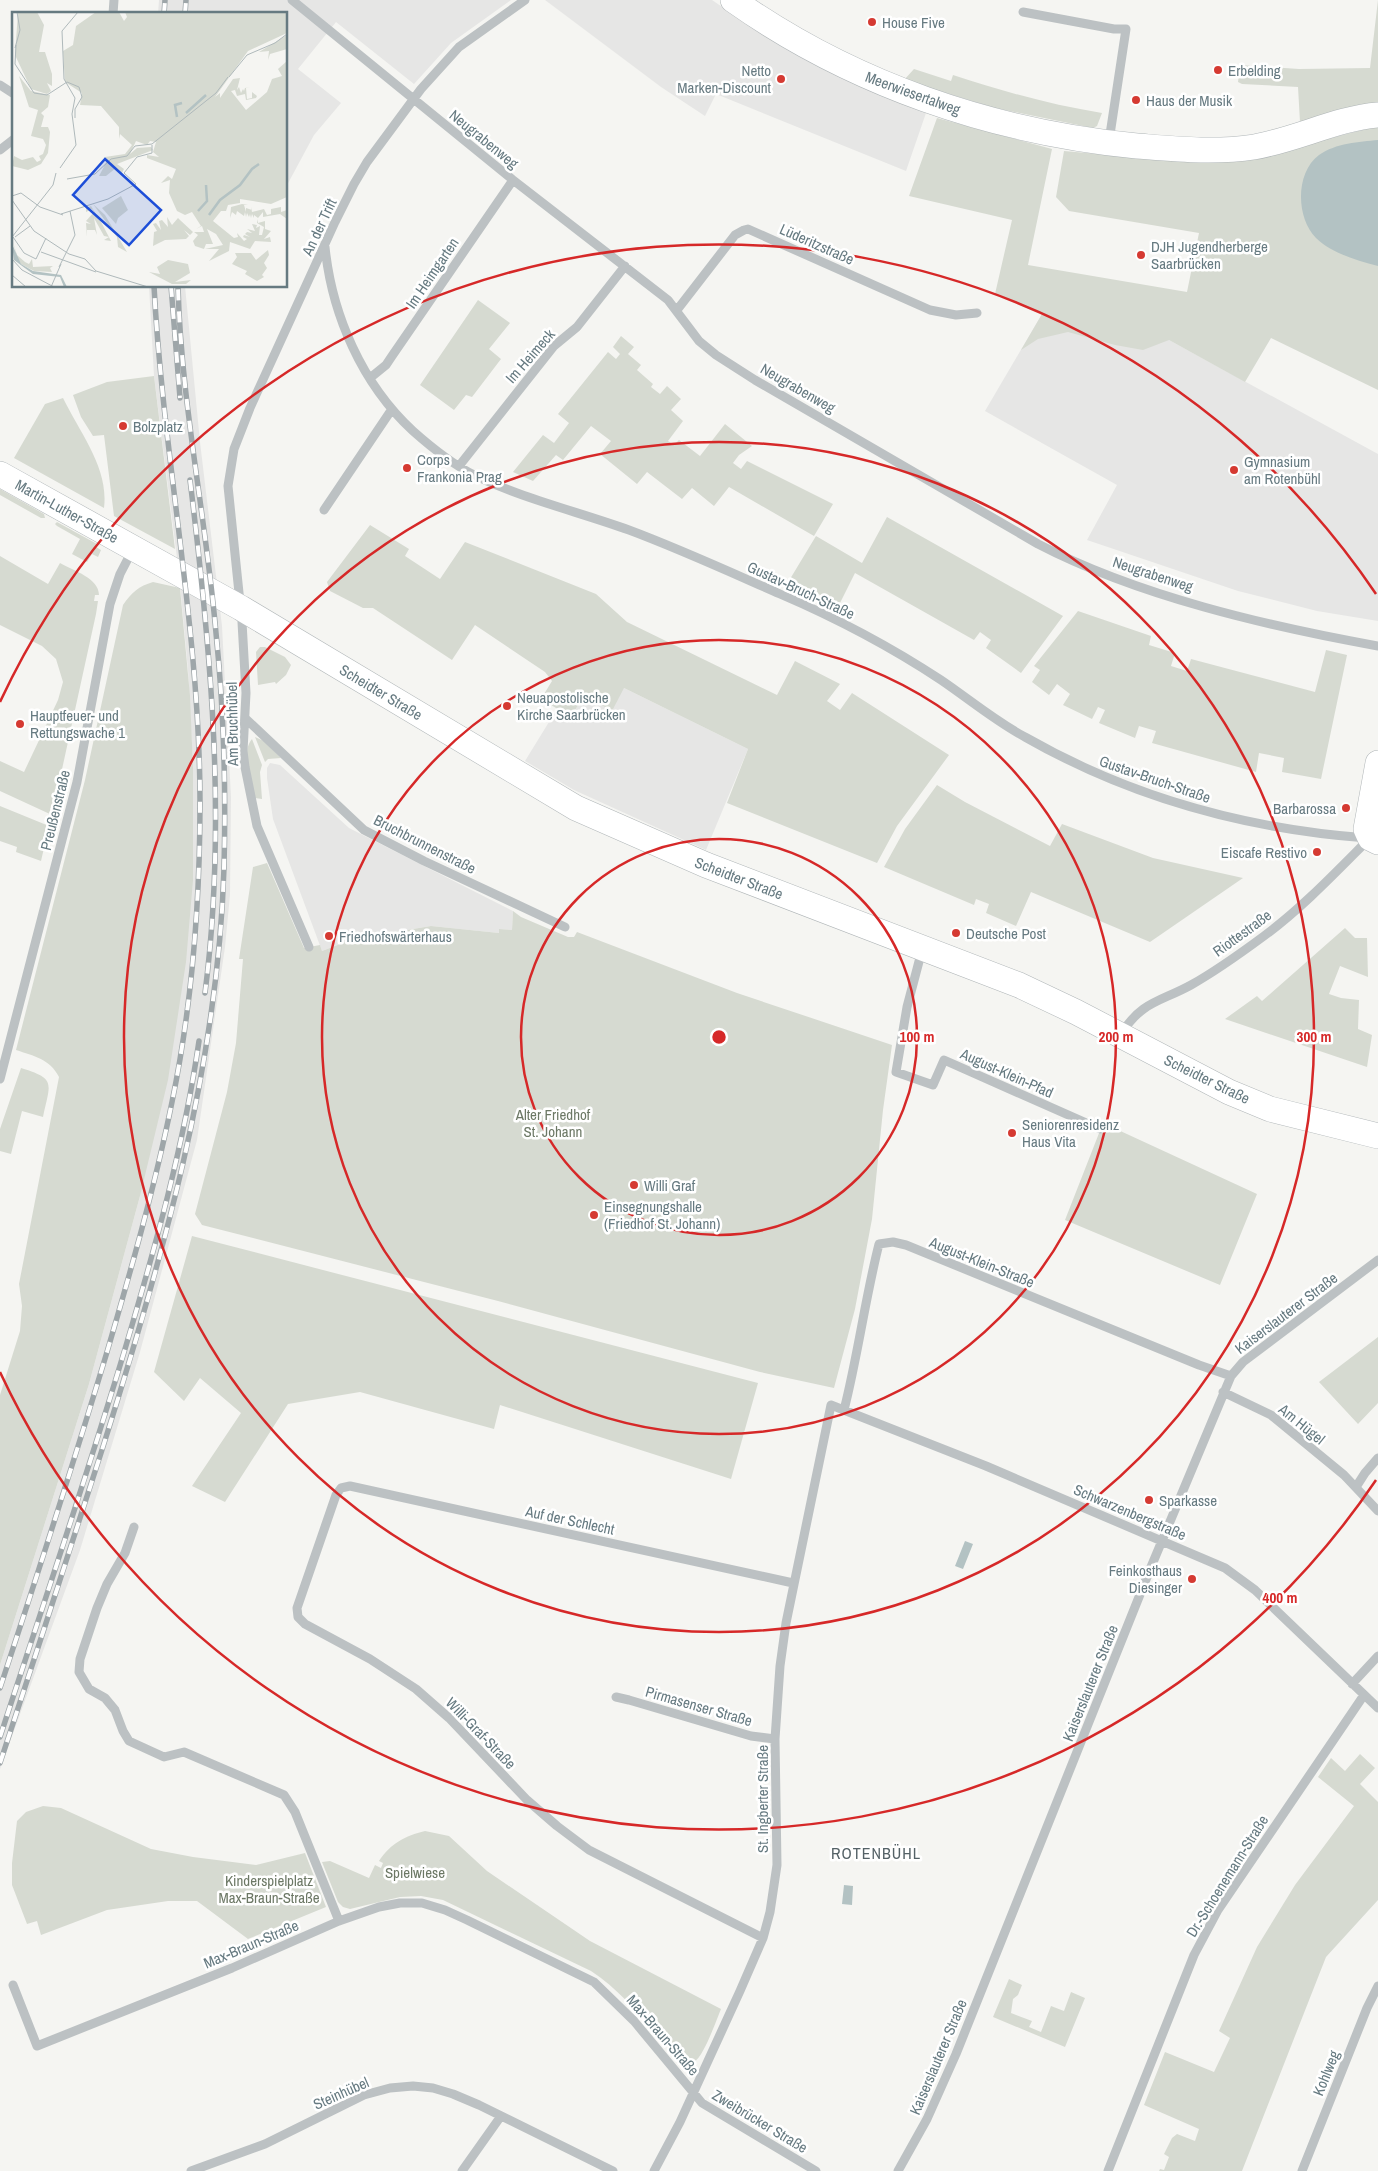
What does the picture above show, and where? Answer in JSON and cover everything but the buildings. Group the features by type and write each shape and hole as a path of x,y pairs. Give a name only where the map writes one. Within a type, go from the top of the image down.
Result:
{"main road":[{"name":"Meerwiesertalweg","path":"733,0 783,34 853,71 913,96 993,120 1060,136 1176,150 1254,147 1378,114"},
{"name":"Martin-Luther-Straße","path":"0,474 134,549"},
{"name":"Scheidter Straße","path":"134,549 241,608 576,808 706,865 1040,994 1229,1092 1270,1109 1378,1136"},
{"path":"1374,840 1366,829 1378,763"}],"street":[{"name":"Neugrabenweg","path":"292,0 513,180 668,300 694,336 716,356 1055,552 1101,572 1227,612 1321,636 1378,646"},
{"name":"An der Trift","path":"241,608 228,486 234,449 243,424 325,247 358,177 414,99 459,47 525,0"},
{"path":"1023,12 1114,29 1126,29 1109,143"},
{"path":"0,85 12,93"},
{"path":"0,150 12,141"},
{"name":"Im Heimgarten","path":"370,378 386,365 513,180"},
{"name":"Lüderitzstraße","path":"677,310 735,235 748,229 930,310 956,315 977,313"},
{"name":"Gustav-Bruch-Straße","path":"325,247 329,279 341,322 370,378 392,410 414,431 459,466 499,485 631,531 798,602 908,660 1022,736 1099,776 1136,790 1213,813 1269,824 1374,840"},
{"name":"Im Heimeck","path":"459,466 554,346 577,328 625,266"},
{"path":"324,510 392,410"},
{"name":"Preußenstraße","path":"0,1079 77,782 110,604 120,574 134,549"},
{"name":"Am Bruchhübel","path":"241,608 246,719 243,751 244,767 257,826 309,947"},
{"name":"Bruchbrunnenstraße","path":"246,719 364,830 424,861 565,927"},
{"name":"Riottestraße","path":"1121,1035 1136,1014 1150,1003 1190,985 1263,937 1374,840"},
{"name":"August-Klein-Pfad","path":"923,948 905,1016 896,1072 933,1085 944,1060 1100,1129"},
{"name":"August-Klein-Straße","path":"844,1410 855,1366 879,1244 893,1242 939,1258 1208,1369 1231,1376"},
{"name":"Kaiserslauterer Straße","path":"898,2171 927,2119 956,2054 1162,1540 1231,1376 1242,1362 1378,1260"},
{"name":"Am Hügel","path":"1223,1392 1272,1416 1356,1488 1378,1511"},
{"name":"Schwarzenbergstraße","path":"831,1406 977,1462 1225,1568 1240,1577 1378,1708"},
{"name":"St. Ingberter Straße","path":"654,2171 680,2122 763,1938 770,1912 776,1865 775,1739 780,1666 794,1583 831,1406"},
{"path":"1356,1488 1365,1473 1378,1458"},
{"name":"Auf der Schlecht","path":"341,1488 350,1486 794,1583"},
{"name":"Willi-Graf-Straße","path":"341,1488 336,1495 297,1608 298,1617 305,1624 370,1658 416,1689 449,1718 527,1800 589,1850 763,1938"},
{"path":"134,1527 125,1553 107,1584 97,1608 80,1658 79,1672 89,1689 105,1698 115,1710 122,1731 129,1740 164,1756 184,1752 284,1795 295,1812 339,1921"},
{"path":"1352,1684 1378,1656"},
{"name":"Dr.-Schoenemann-Straße","path":"1108,2171 1190,1964 1206,1932 1223,1902 1364,1695"},
{"name":"Pirmasenser Straße","path":"616,1697 751,1736 775,1739"},
{"name":"Max-Braun-Straße","path":"13,1985 37,2046 232,1968 339,1921 380,1907 400,1903 422,1903 445,1910 467,1920 594,1982 634,2021 693,2091"},
{"name":"Kohlweg","path":"1302,2171 1367,2008 1378,1986"},
{"name":"Steinhübel","path":"191,2171 265,2144 364,2095 390,2088 413,2086 433,2088 452,2094 502,2116 613,2171"},
{"name":"Zweibrücker Straße","path":"693,2091 702,2103 816,2171"},
{"path":"462,2171 502,2116"}],"shaded area":[{"path":"159,0 511,0 451,43 414,84 336,22 298,69 341,103 314,135 288,183 288,12 158,12"},
{"path":"545,0 712,0 753,28 823,69 926,113 906,171 716,94 705,116 661,87"},
{"path":"1378,140 1378,266 1337,252 1316,238 1309,229 1305,219 1301,196 1302,184 1306,173 1311,163 1319,155 1333,148 1355,142"},
{"path":"149,288 185,288 200,442 222,626 231,797 230,895 225,947 197,1140 140,1352 80,1550 0,1769 0,1665 89,1384 140,1196 193,768 188,670 179,574 154,376"},
{"name":"Gymnasium am Rotenbühl","path":"1042,314 1169,340 1378,454 1378,621 1317,611 1238,591 1087,540 1117,485 985,411"},
{"path":"624,688 748,749 706,850 574,790 525,761 557,709 571,717 584,695"},
{"path":"270,763 280,765 349,828 513,911 512,930 499,929 499,933 431,926 353,939 322,951 273,819 267,778 267,768"},
{"path":"965,1541 973,1544 963,1569 955,1566"},
{"path":"844,1885 853,1886 852,1905 842,1904"}],"green space":[{"path":"1378,0 1378,102 1300,122 1298,87 1242,84 1238,82 1240,65 1299,69 1370,68"},
{"path":"914,69 951,81 953,75 1027,97 1102,113 1097,126 1093,128 995,108 904,80"},
{"path":"937,118 1052,149 1028,265 1187,292 1199,233 1069,211 1056,197 1064,151 1190,162 1244,160 1378,126 1378,390 1271,338 1245,382 1169,340 1143,350 1115,345 1068,332 1038,339 1021,350 1042,314 995,294 1012,220 909,196"},
{"path":"478,300 510,323 489,349 501,359 472,397 466,395 454,410 420,385"},
{"path":"621,336 634,347 628,354 641,365 637,370 653,384 651,387 660,394 667,386 681,399 671,410 683,421 668,441 674,445 679,440 700,456 725,424 752,446 739,455 733,463 741,469 747,461 833,504 814,536 729,487 714,506 692,488 682,499 647,472 637,484 600,454 611,441 591,426 563,460 556,455 533,481 513,472 543,435 554,443 569,423 558,414 608,352 616,359 620,354 613,347"},
{"path":"154,376 175,549 114,516 104,435 93,436 81,417 73,395 107,382"},
{"path":"63,398 98,465 104,493 104,508 14,458 45,404"},
{"path":"0,489 44,514 45,518 41,518 0,495"},
{"path":"887,517 1063,616 1021,673 986,648 991,640 980,632 974,640 855,573 839,605 790,579 816,536 862,563"},
{"path":"57,522 97,544 96,547 101,550 98,557 92,554 87,562 72,554 80,539 57,526 55,524"},
{"path":"370,525 409,549 405,556 440,579 465,542 596,594 627,622 777,695 795,661 840,684 827,701 840,710 852,693 949,755 897,826 877,863 727,803 748,749 624,688 612,711 584,695 571,717 541,699 552,681 545,672 475,625 452,660 373,608 363,608 330,591 327,582"},
{"path":"0,556 48,584 60,563 85,576 98,589 99,595 95,595 94,601 98,601 96,614 52,815 0,791 0,761 24,772 58,700 63,682 56,659 42,646 0,625"},
{"path":"153,582 180,588 190,696 193,768 193,880 186,962 168,1080 140,1196 89,1384 0,1665 0,1395 20,1331 22,1306 19,1284 59,1077 46,1062 16,1050 85,780 123,605 136,590"},
{"path":"1078,611 1151,636 1149,645 1175,653 1171,666 1187,671 1191,659 1315,692 1326,650 1347,655 1321,779 1282,772 1284,758 1259,753 1256,772 1152,743 1156,731 1139,726 1135,738 1099,723 1105,710 1098,707 1092,719 1063,705 1070,694 1057,684 1049,695 1032,682 1040,670 1034,666"},
{"path":"260,647 265,647 285,657 291,665 286,675 276,684 275,682 258,685 256,652"},
{"path":"255,737 264,741 281,758 268,759 265,762"},
{"path":"252,739 262,765 260,772 262,799 255,798 248,768 247,752"},
{"path":"937,785 965,802 1050,846 1062,824 1153,858 1243,878 1150,942 1031,892 1016,926 986,913 989,904 976,899 974,905 884,867 905,829"},
{"path":"0,806 49,826 41,861 16,852 17,847 0,841"},
{"name":"Alter Friedhof St. Johann","path":"267,863 304,948 320,945 322,951 353,939 431,926 499,933 499,929 512,930 513,911 521,917 568,937 574,937 577,932 737,993 892,1045 883,1110 872,1219 855,1309 834,1388 760,1372 498,1301 202,1225 195,1214 227,1092 236,1043 243,959 239,959 253,867"},
{"path":"1345,928 1355,938 1367,938 1368,977 1340,966 1329,994 1341,998 1359,1000 1358,1029 1372,1035 1367,1067 1225,1019 1257,996 1262,1001"},
{"path":"21,1068 46,1079 49,1089 43,1117 22,1111 11,1154 0,1151 0,1129"},
{"path":"1103,1123 1257,1194 1220,1285 1065,1220"},
{"path":"192,1236 758,1383 731,1479 500,1405 494,1429 360,1392 288,1404 225,1502 192,1486 241,1413 200,1378 184,1401 154,1372"},
{"path":"1378,1337 1378,1403 1358,1424 1319,1382"},
{"path":"1360,1754 1375,1768 1360,1784 1378,1802 1378,1900 1326,1957 1242,2171 1159,2171 1160,2169 1164,2170 1169,2157 1164,2154 1172,2138 1177,2134 1195,2141 1199,2129 1144,2105 1165,2052 1214,2072 1230,2038 1219,2031 1257,1947 1295,1885 1354,1806 1318,1777 1331,1758 1345,1771"},
{"name":"Kinderspielplatz Max-Braun-Straße","path":"43,1806 61,1808 151,1849 193,1857 256,1865 305,1853 326,1907 248,1939 197,1901 168,1901 107,1910 41,1935 37,1921 27,1924 12,1885 12,1863 17,1821 26,1812"},
{"name":"Spielwiese","path":"425,1831 449,1836 487,1871 590,1941 721,2009 698,2058 690,2063 678,2060 627,2001 591,1971 443,1900 421,1896 400,1897 350,1909 343,1907 338,1902 322,1862 330,1861 369,1878 375,1865 381,1868 383,1863 379,1861 388,1849 411,1835"},
{"path":"1009,1979 1022,1985 1018,1995 1013,1999 1011,2013 1032,2021 1029,2027 1041,2032 1051,2006 1064,2011 1071,1992 1085,1998 1065,2047 993,2017"}],"railway":[{"path":"164,12 165,0"},
{"path":"185,12 186,0"},
{"path":"0,1688 81,1436 134,1259 172,1102 190,991 200,839 198,737 188,608 165,415 154,288"},
{"path":"171,288 180,398"},
{"path":"0,1763 101,1453 145,1310 183,1164 211,1017 219,943 224,868 223,721 212,590 184,373 178,288"},
{"path":"190,480 198,544 214,736 215,865 212,929 205,993"},
{"path":"0,1737 95,1446 147,1273 177,1158 199,1041"}],"place":[{"name":"House Five","path":"872,22"},
{"name":"Erbelding","path":"1218,70"},
{"name":"Netto Marken-Discount","path":"781,79"},
{"name":"Haus der Musik","path":"1136,100"},
{"name":"DJH Jugendherberge Saarbrücken","path":"1141,255"},
{"name":"Bolzplatz","path":"123,426"},
{"name":"Corps Frankonia Prag","path":"407,468"},
{"name":"Gymnasium am Rotenbühl","path":"1234,470"},
{"name":"Neuapostolische Kirche Saarbrücken","path":"507,706"},
{"name":"Hauptfeuer- und Rettungswache 1","path":"20,724"},
{"name":"Barbarossa","path":"1346,808"},
{"name":"Eiscafe Restivo","path":"1317,852"},
{"name":"Deutsche Post","path":"956,933"},
{"name":"Friedhofswärterhaus","path":"329,936"},
{"name":"Seniorenresidenz Haus Vita","path":"1012,1133"},
{"name":"Willi Graf","path":"634,1185"},
{"name":"Einsegnungshalle (Friedhof St. Johann)","path":"594,1215"},
{"name":"Sparkasse","path":"1149,1500"},
{"name":"Feinkosthaus Diesinger","path":"1192,1579"}],"district":[{"name":"ROTENBÜHL","path":"876,1853"}]}
